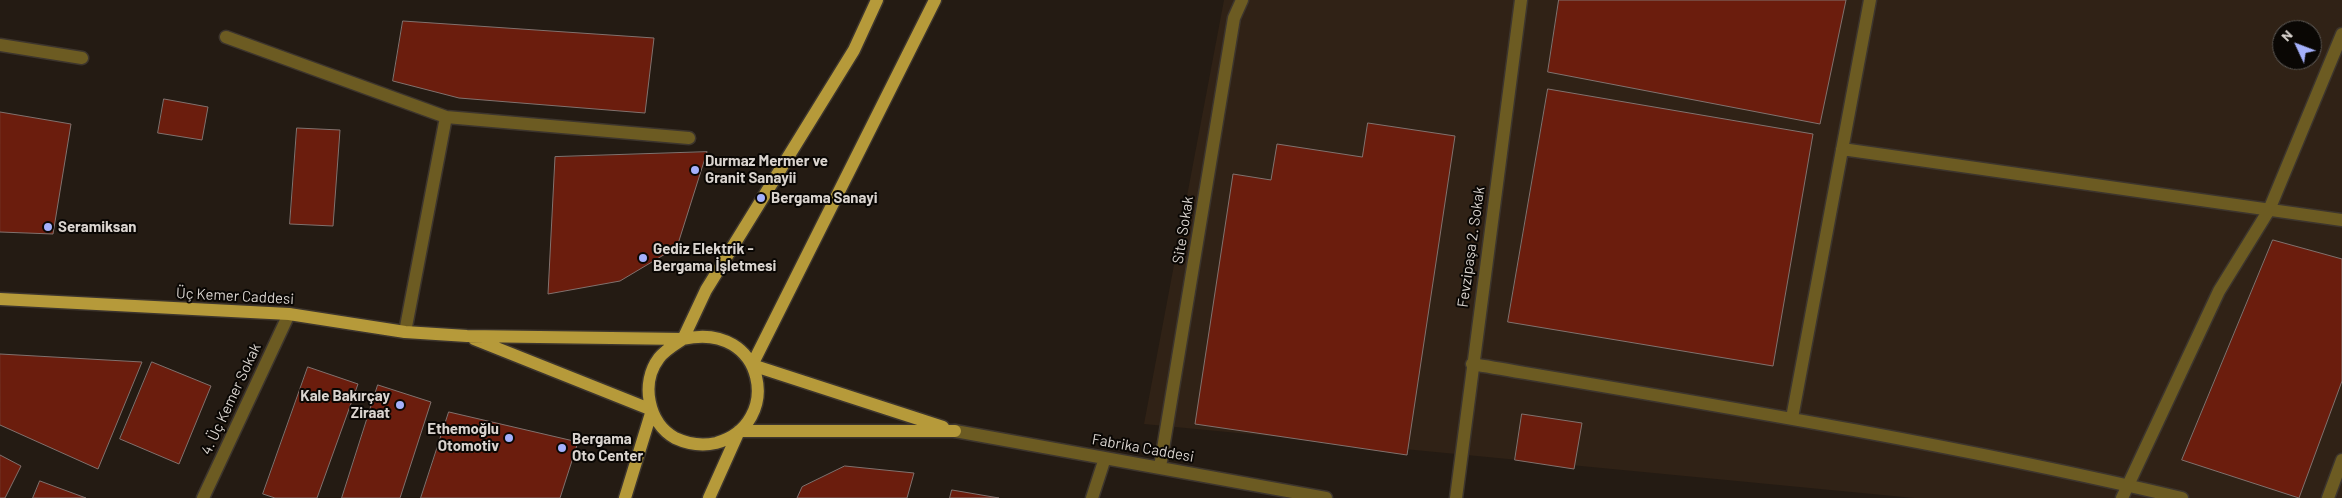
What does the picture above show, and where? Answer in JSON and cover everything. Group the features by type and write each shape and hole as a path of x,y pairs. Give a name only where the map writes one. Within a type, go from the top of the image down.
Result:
{"main road":[{"path":"683,340 716,273 854,50 878,0"},
{"path":"752,365 935,0"},
{"name":"Üç Kemer Caddesi","path":"0,299 289,314 406,332 467,336 683,340"},
{"path":"467,336 652,410"},
{"path":"709,498 739,431 751,417 757,400 757,382 752,365 742,352 730,342 714,336 698,336 683,340 669,348 658,358 648,386 652,410 661,425 674,437 690,444 708,445 725,440 739,431 955,431"},
{"path":"752,365 955,431"},
{"path":"625,498 652,410"}],"street":[{"name":"Site Sokak","path":"1160,467 1234,18 1242,0"},
{"name":"Fevzipaşa 2. Sokak","path":"1456,498 1521,0"},
{"path":"1792,418 1870,0"},
{"path":"2122,498 2126,485 2219,291 2269,210 2342,34"},
{"path":"226,37 446,117 689,138"},
{"path":"0,45 82,58"},
{"path":"406,332 446,117"},
{"path":"1842,148 2342,220"},
{"name":"4. Üç Kemer Sokak","path":"203,498 289,314"},
{"path":"1472,364 1792,418 2182,498"},
{"name":"Fabrika Caddesi","path":"955,431 1326,498"},
{"path":"1092,498 1104,458"},
{"path":"2328,498 2342,460"},
{"path":"1262,485 1279,498"}],"shaded area":[{"path":"1224,0 2342,0 2342,498 1914,498 1144,424"}],"building":[{"path":"1559,0 1846,0 1820,124 1548,72"},
{"path":"403,21 654,38 645,113 459,98 393,81"},
{"path":"1548,89 1813,134 1773,366 1508,322"},
{"path":"164,99 208,107 202,140 158,133"},
{"path":"0,112 71,124 53,234 0,232"},
{"path":"1368,123 1455,136 1407,455 1195,424 1233,174 1271,180 1277,144 1362,157"},
{"path":"297,128 340,130 333,226 290,224"},
{"path":"707,152 677,247 620,281 548,294 555,157"},
{"path":"2273,240 2342,259 2342,381 2299,498 2182,460"},
{"path":"0,354 142,362 98,469 0,425"},
{"path":"152,362 211,386 179,464 120,439"},
{"path":"308,367 358,384 317,498 275,498 263,494"},
{"path":"378,385 431,402 400,498 342,498"},
{"path":"449,412 578,442 560,498 421,498"},
{"path":"1522,414 1582,423 1574,469 1515,460"},
{"path":"0,455 21,466 5,498 0,498"},
{"path":"845,466 914,473 907,498 797,498 802,487"},
{"path":"40,481 86,498 33,498"},
{"path":"952,490 999,498 950,498"}],"place":[{"name":"Durmaz Mermer ve Granit Sanayii","path":"695,170"},
{"name":"Bergama Sanayi","path":"761,198"},
{"name":"Seramiksan","path":"48,227"},
{"name":"Gediz Elektrik - Bergama İşletmesi","path":"643,258"},
{"name":"Kale Bakırçay Ziraat","path":"400,405"},
{"name":"Ethemoğlu Otomotiv","path":"509,438"},
{"name":"Bergama Oto Center","path":"562,448"}]}
